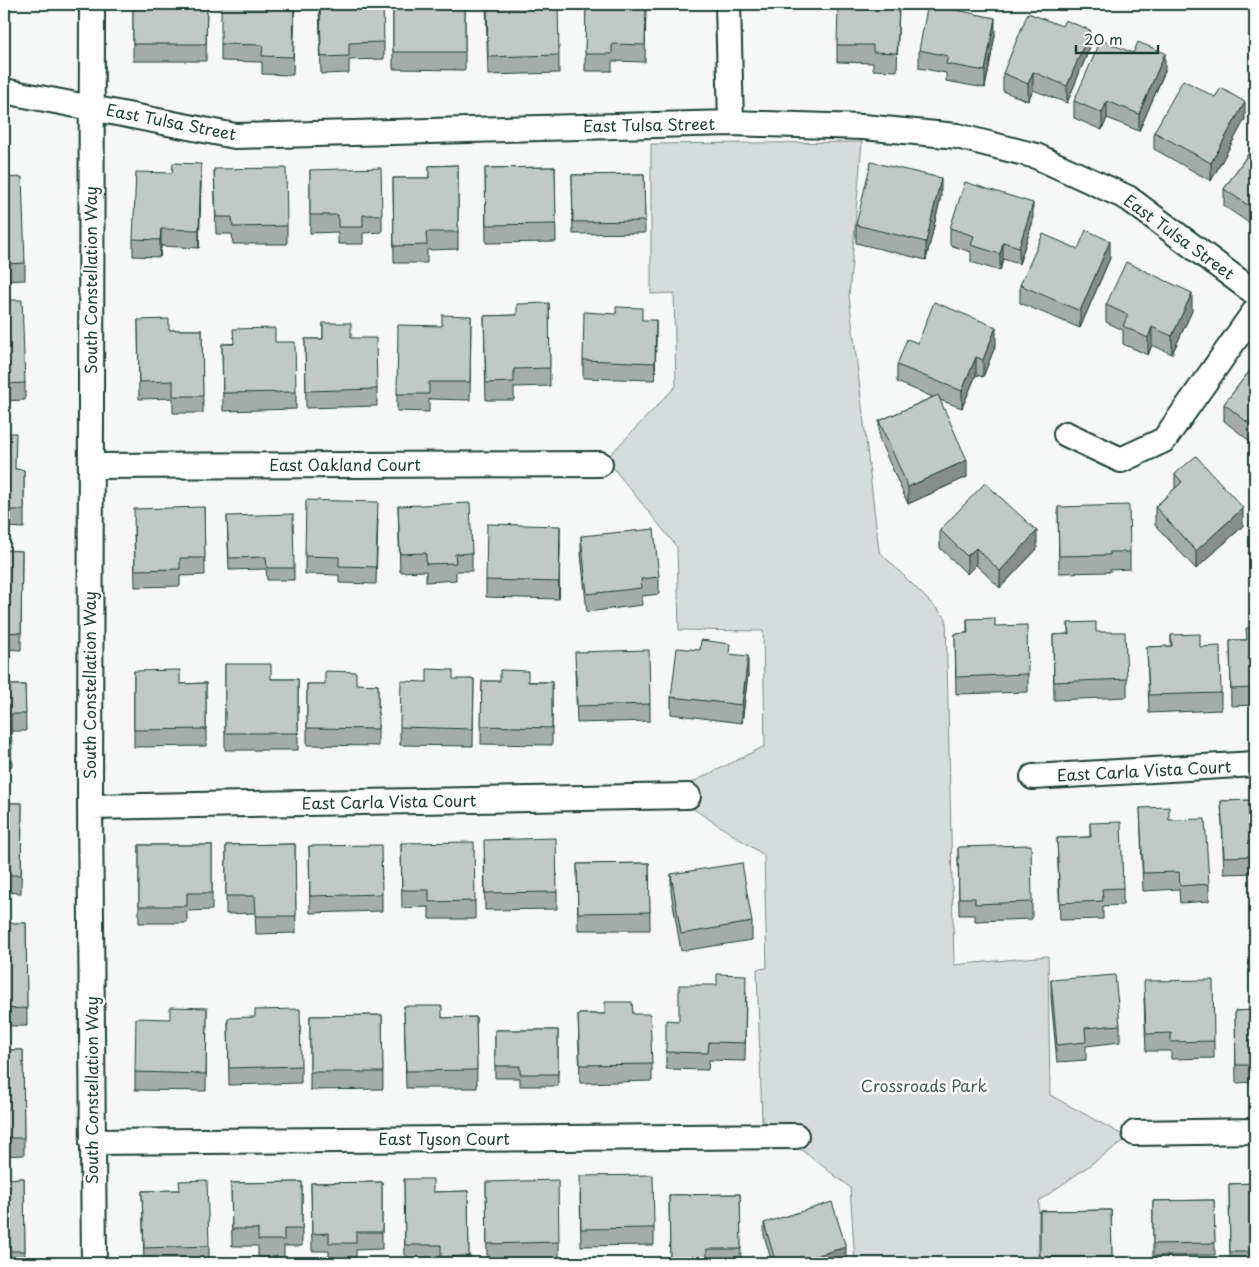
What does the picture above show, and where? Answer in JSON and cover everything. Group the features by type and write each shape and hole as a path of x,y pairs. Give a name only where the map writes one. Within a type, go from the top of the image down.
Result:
{"street":[{"name":"South Constellation Way","path":"92,4 90,807 94,1263"},
{"path":"728,4 732,123"},
{"name":"East Tulsa Street","path":"4,92 91,107 235,136 732,123 863,127 957,136 1036,156 1128,198 1255,293"},
{"path":"1066,434 1122,460 1164,440 1255,311"},
{"name":"East Oakland Court","path":"90,466 600,464"},
{"name":"East Carla Vista Court","path":"1033,777 1255,764"},
{"name":"East Carla Vista Court","path":"90,807 688,796"},
{"path":"1134,1133 1255,1132"},
{"name":"East Tyson Court","path":"92,1142 796,1136"}],"green space":[{"name":"Crossroads Park","path":"862,142 849,296 879,551 946,618 954,965 1048,956 1050,1095 1128,1138 1039,1201 1038,1263 855,1263 850,1187 762,1120 757,969 767,968 764,855 689,806 691,783 765,746 763,631 679,630 677,547 606,459 676,386 674,293 651,294 651,144"}],"building":[{"path":"133,4 207,4 206,44 133,44"},
{"path":"221,4 294,4 293,57 262,56 263,45 221,44"},
{"path":"320,4 383,4 384,42 349,43 349,56 321,57"},
{"path":"393,4 465,4 465,52 393,52"},
{"path":"487,4 558,4 559,55 488,57"},
{"path":"586,4 646,4 645,45 612,44 612,54 585,54"},
{"path":"838,4 899,4 897,53 873,52 873,45 837,45"},
{"path":"928,4 995,18 985,71 946,64 948,56 919,50"},
{"path":"1028,13 1062,26 1065,20 1090,30 1067,86 1033,72 1028,84 1003,73"},
{"path":"1101,40 1133,53 1138,42 1165,53 1139,114 1107,101 1102,113 1074,101"},
{"path":"1183,80 1215,97 1221,88 1245,102 1211,163 1154,132"},
{"path":"1255,144 1255,210 1224,189"},
{"path":"871,162 941,178 926,242 856,225"},
{"path":"173,163 201,164 199,230 161,229 160,240 133,239 136,172 172,173"},
{"path":"458,165 458,232 426,232 427,245 394,246 393,178 429,178 429,166"},
{"path":"555,167 556,224 486,225 485,168"},
{"path":"286,168 287,226 233,227 232,217 216,217 214,169"},
{"path":"381,168 382,215 363,215 363,227 338,227 338,215 310,215 310,170"},
{"path":"644,174 645,221 573,222 572,175"},
{"path":"22,177 25,263 4,264 4,178"},
{"path":"965,182 1033,203 1019,247 1003,242 1000,254 971,245 974,236 950,228"},
{"path":"1086,230 1110,241 1080,311 1020,285 1043,234 1078,249"},
{"path":"1126,262 1192,293 1172,336 1152,327 1148,338 1123,326 1128,315 1106,305"},
{"path":"4,300 22,300 25,383 4,384"},
{"path":"934,302 996,327 983,360 976,357 962,391 897,365 907,339 918,343"},
{"path":"549,303 550,368 514,369 514,382 486,383 484,316 517,315 517,304"},
{"path":"616,307 642,308 642,320 656,320 655,363 583,360 584,312 616,314"},
{"path":"442,315 471,316 470,382 429,382 429,394 397,394 398,325 442,326"},
{"path":"169,319 169,330 202,330 203,396 173,396 173,381 139,382 138,320"},
{"path":"323,323 351,323 351,338 376,338 377,389 306,391 305,339 323,339"},
{"path":"275,328 275,342 295,342 296,392 223,393 222,344 234,344 233,329"},
{"path":"1255,364 1255,428 1224,404"},
{"path":"938,395 967,460 908,487 879,421"},
{"path":"4,433 16,433 15,469 24,470 24,510 4,510"},
{"path":"1196,456 1243,508 1196,551 1155,507 1182,482 1175,474"},
{"path":"985,483 1037,531 1000,571 976,548 967,556 940,530"},
{"path":"306,500 378,502 376,567 339,566 339,557 305,556"},
{"path":"470,503 472,553 455,554 456,563 426,564 426,553 400,554 398,506"},
{"path":"1129,505 1130,552 1110,552 1110,555 1059,556 1058,507"},
{"path":"204,507 205,558 180,558 180,569 135,570 134,509"},
{"path":"293,514 294,568 267,568 266,557 229,558 227,516"},
{"path":"487,524 560,526 559,582 486,580"},
{"path":"654,529 659,577 641,579 642,588 587,594 581,536"},
{"path":"4,550 22,551 21,633 4,632"},
{"path":"995,618 995,626 1027,625 1028,674 956,677 955,634 968,633 967,619"},
{"path":"1096,622 1096,632 1125,632 1127,679 1054,682 1053,635 1069,634 1068,623"},
{"path":"1246,628 1255,628 1255,688 1231,689 1230,640 1247,640"},
{"path":"1200,634 1200,647 1220,646 1221,693 1149,695 1147,647 1172,646 1171,635"},
{"path":"701,640 730,644 729,654 748,656 742,705 671,697 677,648 700,650"},
{"path":"649,650 650,704 577,706 575,652"},
{"path":"225,664 271,664 271,679 298,679 298,733 225,733"},
{"path":"427,669 453,670 453,679 474,679 473,729 400,727 401,681 427,682"},
{"path":"180,670 180,684 206,683 206,729 134,730 134,671"},
{"path":"500,670 528,671 528,682 552,682 552,728 481,726 482,681 500,681"},
{"path":"325,671 356,672 356,684 378,685 378,729 307,728 307,684 325,684"},
{"path":"4,685 25,685 26,714 11,714 12,749 4,749"},
{"path":"1255,800 1255,856 1224,857 1221,801"},
{"path":"4,803 22,803 21,875 4,875"},
{"path":"1169,807 1169,820 1205,819 1209,884 1180,886 1179,872 1143,873 1140,808"},
{"path":"1121,822 1123,888 1102,889 1103,901 1060,903 1057,838 1091,837 1090,823"},
{"path":"556,838 557,892 485,893 484,840"},
{"path":"474,842 475,901 429,902 429,890 402,890 401,843"},
{"path":"295,844 296,916 256,916 255,896 226,896 226,845"},
{"path":"139,845 212,845 212,893 187,893 187,906 139,906"},
{"path":"381,845 382,894 310,896 309,846"},
{"path":"1031,845 1032,902 975,904 975,898 959,898 958,847"},
{"path":"649,863 650,912 578,913 577,864"},
{"path":"742,863 752,922 681,934 671,874"},
{"path":"4,923 26,923 27,1008 4,1009"},
{"path":"717,974 746,975 745,1043 709,1042 708,1053 666,1052 666,1020 679,1021 679,985 717,985"},
{"path":"1115,975 1120,1025 1085,1028 1086,1042 1057,1045 1051,980"},
{"path":"1213,980 1214,1041 1171,1042 1171,1033 1146,1034 1144,981"},
{"path":"605,1002 632,1002 633,1014 650,1014 652,1064 580,1065 578,1014 605,1014"},
{"path":"404,1006 442,1006 442,1018 476,1017 477,1070 406,1071"},
{"path":"170,1007 207,1008 206,1074 135,1072 136,1018 170,1019"},
{"path":"300,1009 301,1066 229,1068 228,1018 255,1017 255,1010"},
{"path":"1255,1010 1255,1065 1236,1065 1235,1011"},
{"path":"382,1015 383,1072 310,1072 310,1016"},
{"path":"495,1030 558,1030 558,1074 520,1074 520,1066 495,1066"},
{"path":"4,1050 23,1050 24,1138 4,1138"},
{"path":"653,1175 654,1228 581,1229 580,1176"},
{"path":"24,1178 25,1251 4,1251 4,1179"},
{"path":"404,1179 433,1179 433,1192 468,1191 469,1256 441,1257 441,1245 405,1245"},
{"path":"207,1180 209,1246 144,1248 142,1191 180,1190 179,1181"},
{"path":"558,1180 559,1242 487,1244 486,1182"},
{"path":"302,1182 302,1229 284,1229 284,1240 258,1240 258,1229 232,1229 231,1183"},
{"path":"382,1182 382,1232 356,1232 356,1243 329,1243 329,1233 312,1234 311,1183"},
{"path":"1255,1183 1254,1252 1230,1252 1229,1184"},
{"path":"740,1194 741,1249 707,1249 707,1259 670,1259 669,1195"},
{"path":"1214,1200 1215,1243 1153,1244 1153,1201"},
{"path":"832,1202 846,1247 791,1263 776,1263 764,1223"},
{"path":"1111,1210 1112,1257 1040,1257 1040,1211"}]}
